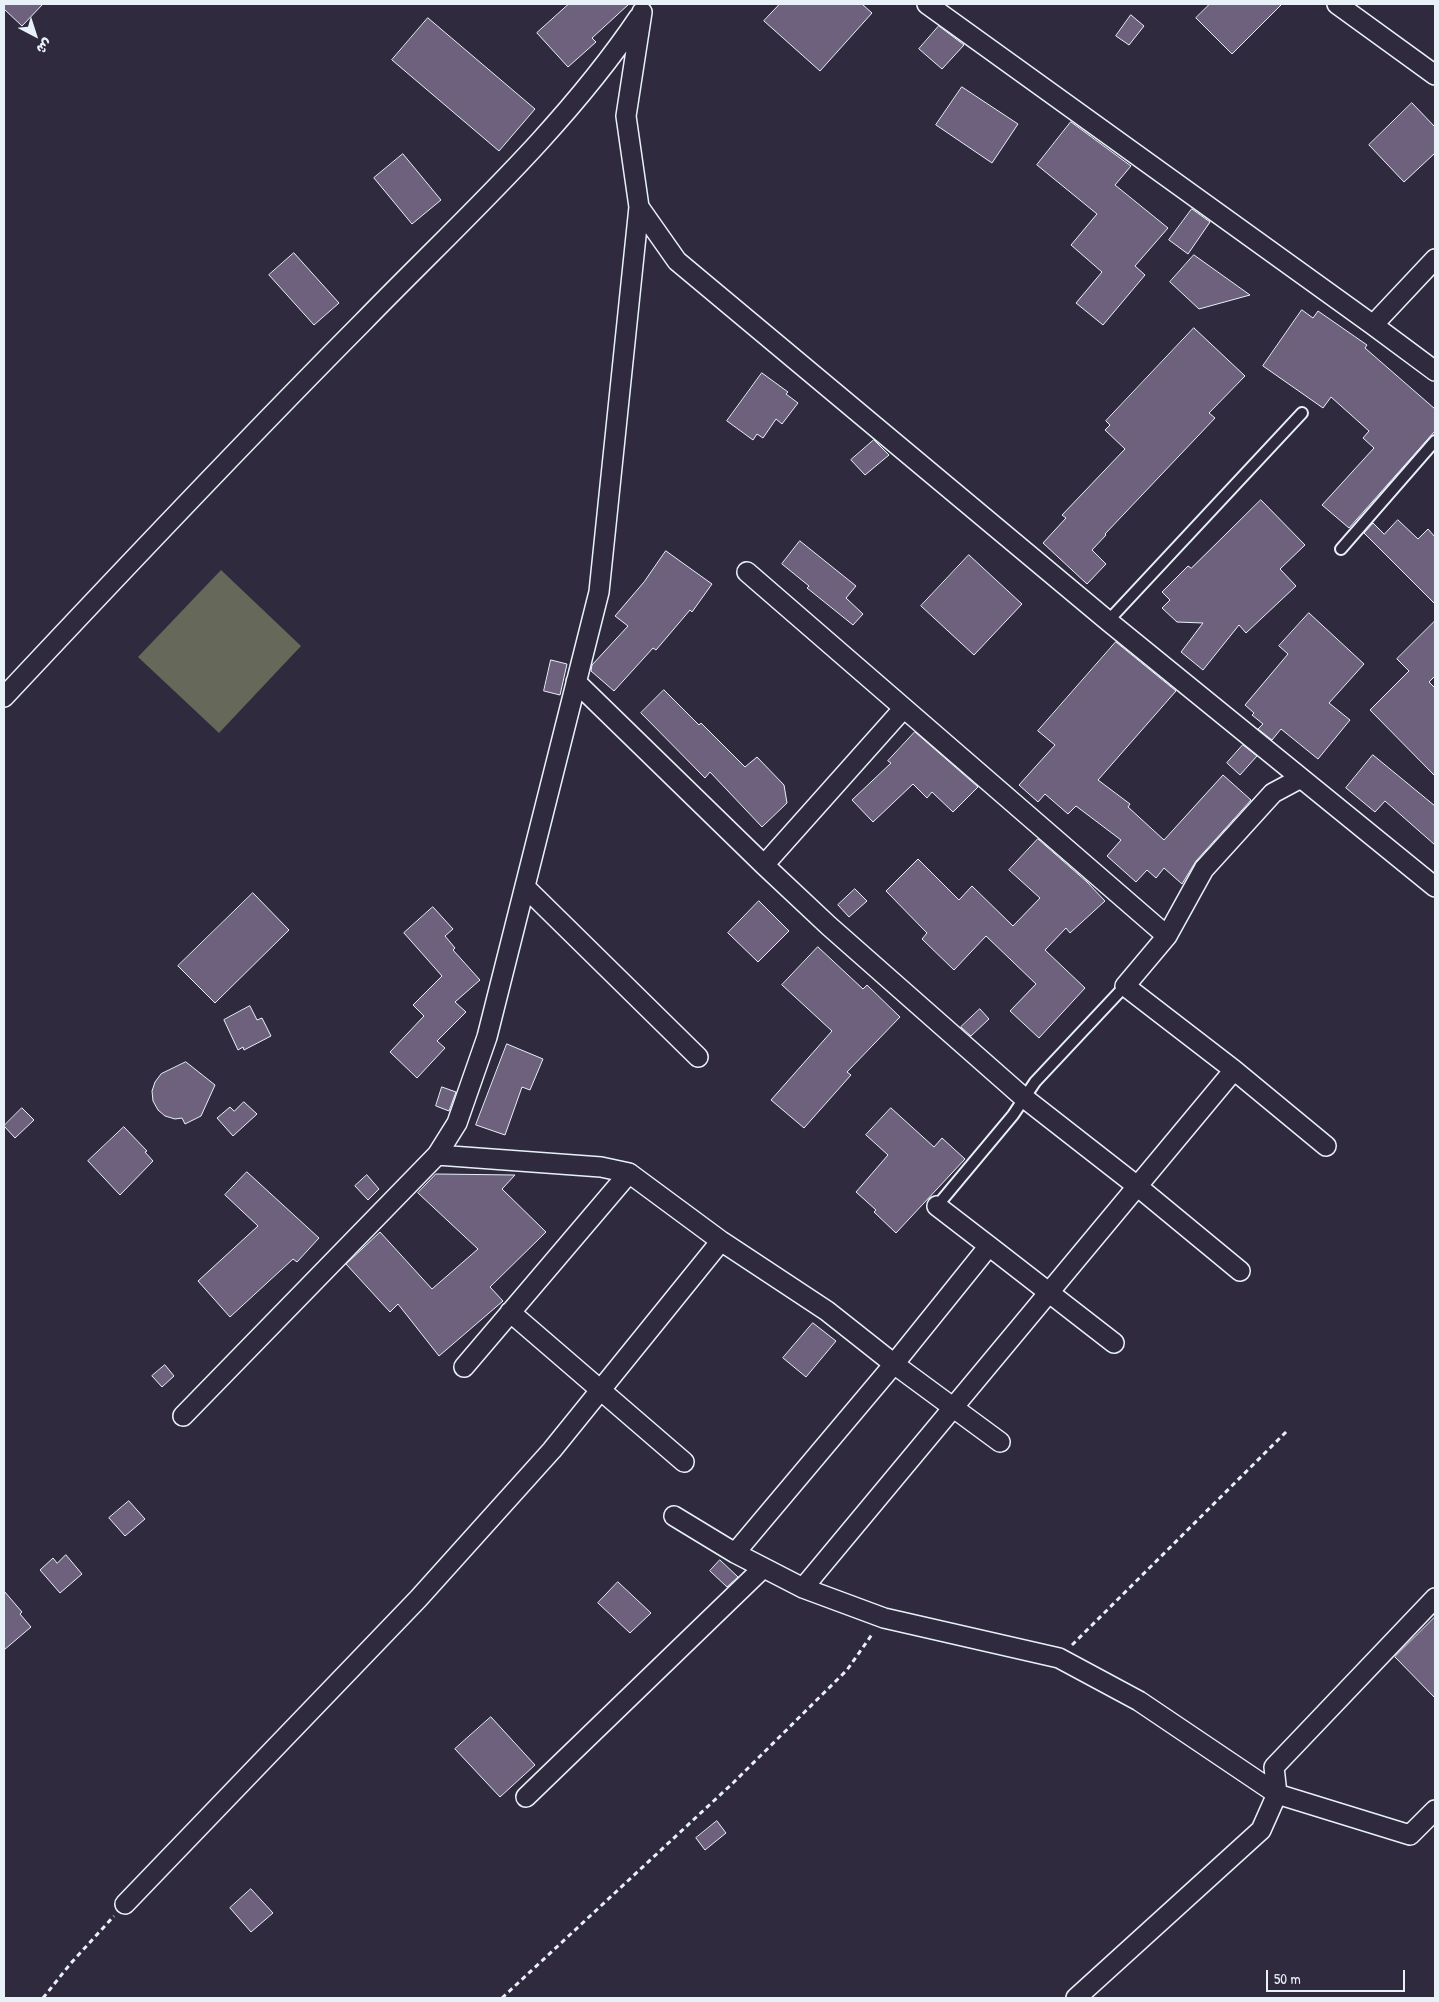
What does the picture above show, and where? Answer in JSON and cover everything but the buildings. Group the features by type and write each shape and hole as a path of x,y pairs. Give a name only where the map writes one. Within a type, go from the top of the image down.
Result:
{"street":[{"path":"927,4 1435,371"},
{"path":"1336,4 1435,75"},
{"path":"183,1416 437,1155 457,1123 488,1037 599,592 639,207 626,116 645,8"},
{"path":"4,697 319,366 546,136 625,38 645,8"},
{"path":"639,207 677,260 1108,621 1435,887"},
{"path":"1373,325 1435,259"},
{"path":"747,572 1167,936"},
{"path":"576,682 764,865 830,926 1023,1097 1137,1186 1240,1271"},
{"path":"764,865 903,709"},
{"path":"1301,778 1273,793 1204,869 1167,936 1125,986 1234,1070 1326,1146"},
{"path":"525,887 698,1057"},
{"path":"803,1588 1234,1070"},
{"path":"437,1155 601,1167 629,1173 721,1241 827,1310 894,1364 1000,1442"},
{"path":"464,1368 629,1173"},
{"path":"937,1206 1114,1343"},
{"path":"124,1904 418,1599 552,1450 721,1241"},
{"path":"735,1553 894,1364 989,1246"},
{"path":"510,1312 684,1462"},
{"path":"674,1516 735,1553 803,1588 884,1618 1059,1658 1139,1701 1277,1794 1410,1835 1435,1810"},
{"path":"526,1798 763,1568"},
{"path":"1076,1998 1261,1830 1277,1794 1274,1767 1435,1598"}],"lane":[{"path":"1108,621 1302,413"},
{"path":"1341,550 1435,441"},
{"path":"937,1206 1013,1115 1023,1097 1035,1082 1125,986"}],"path":[{"path":"1059,1658 1288,1430"},
{"path":"502,1998 756,1761 847,1670 884,1618"},
{"path":"43,1998 71,1963 124,1904"}],"green space":[{"path":"221,570 301,646 219,733 138,657"}]}
